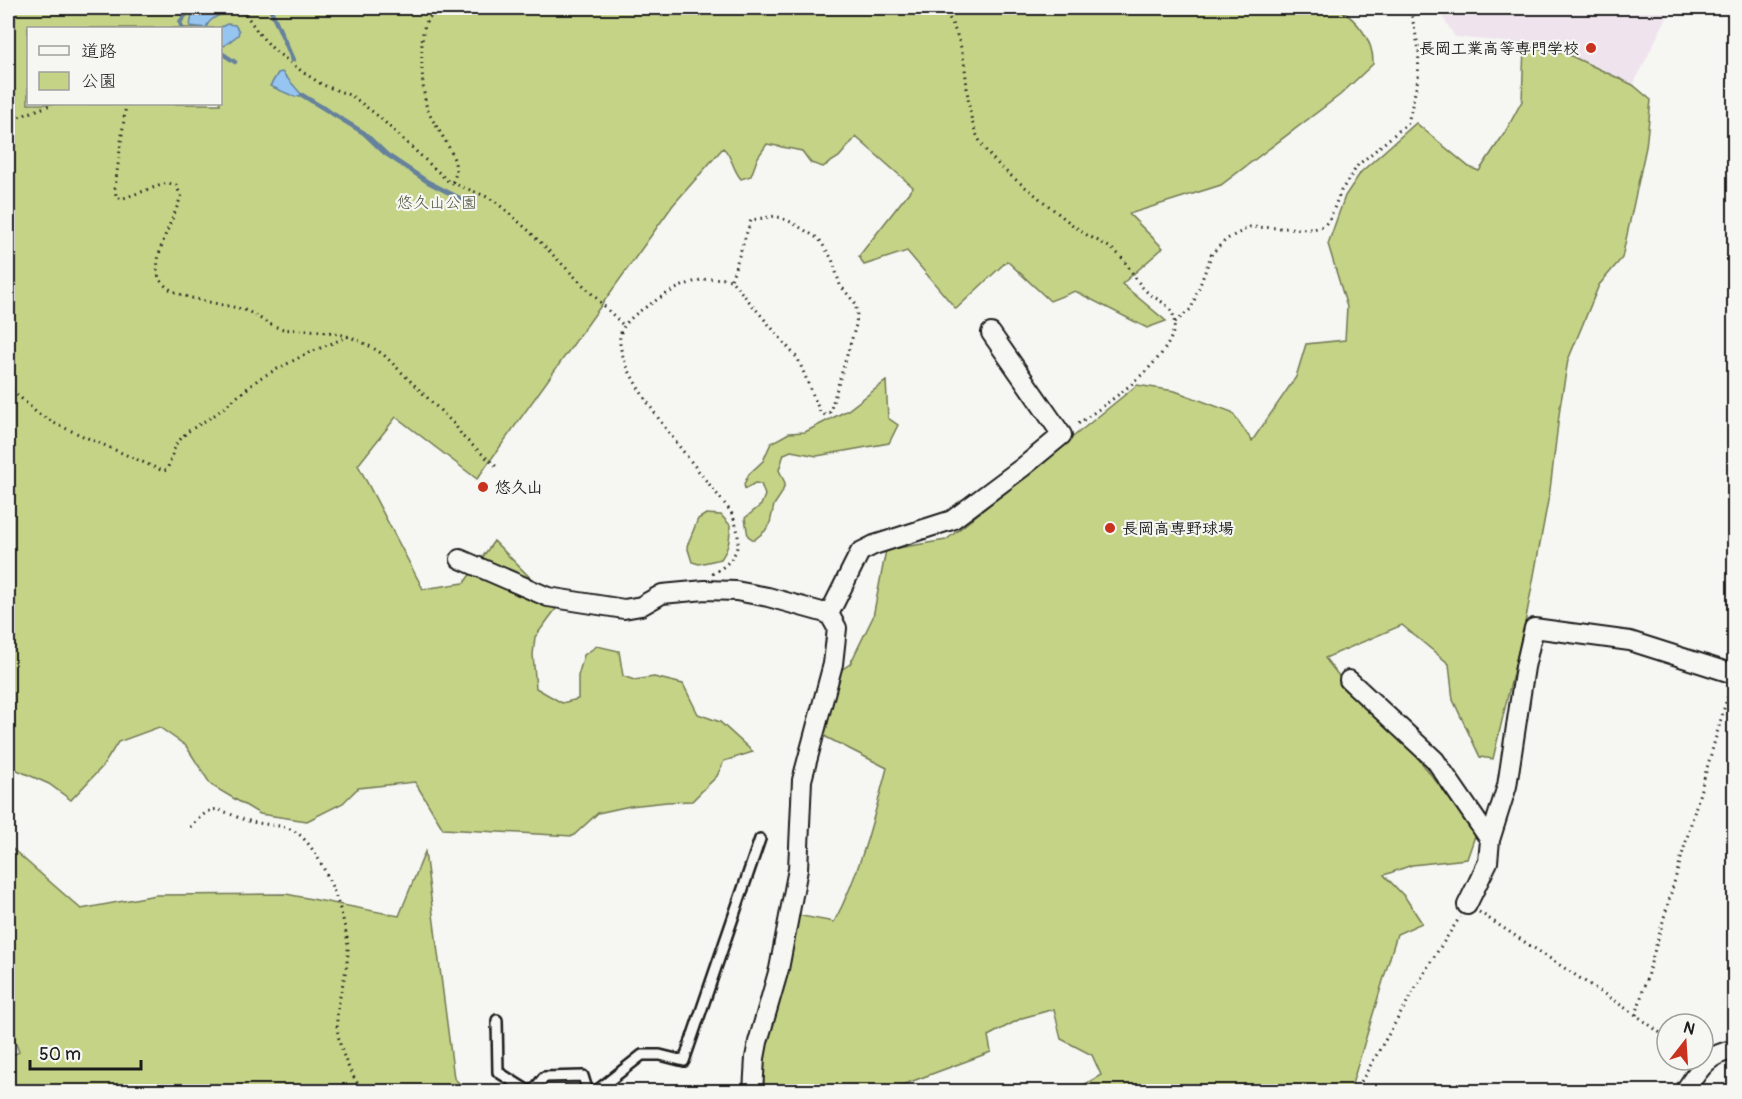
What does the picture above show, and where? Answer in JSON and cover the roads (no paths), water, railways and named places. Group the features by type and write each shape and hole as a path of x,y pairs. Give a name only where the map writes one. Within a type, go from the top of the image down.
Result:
{"street":[{"path":"829,614 860,552 874,545 952,520 1062,435 991,333"},
{"path":"460,559 548,597 624,609 641,606 662,594 705,590 736,591 768,597 829,614 837,628 833,664 802,780 798,868 779,969 758,1042 753,1092"},
{"path":"1467,905 1488,862 1490,840 1507,786 1525,667 1534,628 1630,640 1734,674"},
{"path":"1349,680 1435,760 1490,840"},
{"path":"1684,1092 1702,1064 1726,1051 1734,1050"}],"lane":[{"path":"595,1092 642,1055 660,1055 684,1061 760,839"},
{"path":"497,1020 498,1072 531,1092 544,1077 583,1076 588,1092"}],"water":[{"path":"198,8 227,9 206,27 190,26 192,14"},
{"path":"227,24 235,25 239,31 238,35 224,46 222,45 221,27"},
{"path":"282,72 302,95 295,97 270,86 278,73"}],"waterway":[{"path":"182,27 180,22 191,8"},
{"path":"270,8 293,60"},
{"path":"222,53 235,62"},
{"path":"302,95 364,133 386,154 428,182 467,202"}],"place":[{"name":"長岡工業高等専門学校","path":"1591,48"},
{"name":"悠久山","path":"483,487"},
{"name":"長岡高専野球場","path":"1110,528"}],"park label":[{"name":"悠久山公園","path":"437,202"}]}
